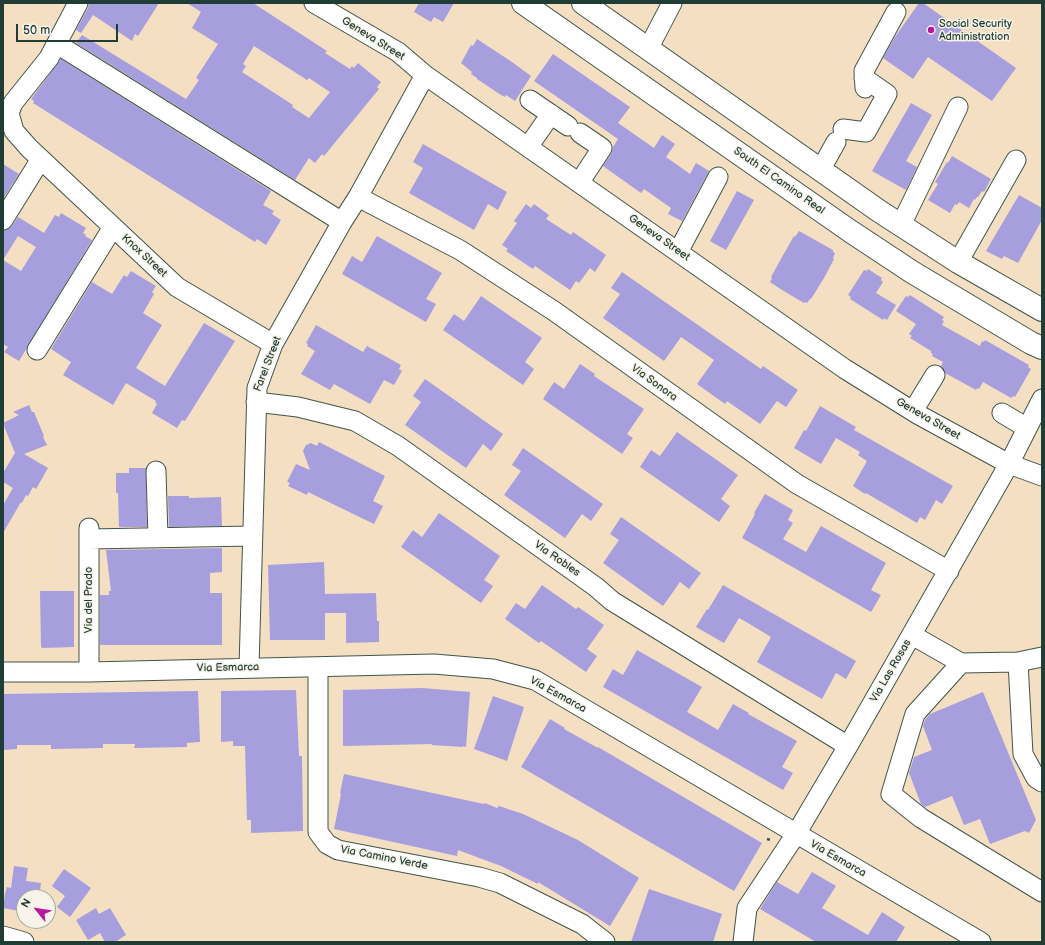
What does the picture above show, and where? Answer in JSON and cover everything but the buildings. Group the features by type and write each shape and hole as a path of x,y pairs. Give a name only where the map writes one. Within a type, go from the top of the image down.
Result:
{"main road":[{"name":"South El Camino Real","path":"523,3 912,272 1031,343 1042,348"},
{"path":"583,3 901,225 958,262 1042,310"}],"street":[{"path":"78,3 57,44 342,222"},
{"name":"Geneva Street","path":"314,3 398,52 425,75 845,369 913,411 1009,464 1042,476"},
{"path":"648,49 672,3"},
{"path":"821,170 839,136 866,132 887,94 865,83 864,71 896,12"},
{"name":"Knox Street","path":"57,44 49,58 12,104 9,113 14,131 35,154 177,287 274,344"},
{"name":"Farel Street","path":"249,667 257,388 274,344 342,222 358,197 425,75"},
{"path":"530,100 602,148 579,183"},
{"path":"901,225 958,107"},
{"path":"528,147 551,114"},
{"path":"3,220 35,154"},
{"path":"958,262 1016,160"},
{"path":"678,252 718,177"},
{"name":"Via Sonora","path":"358,197 460,250 554,311 797,484 949,571"},
{"path":"36,350 113,227"},
{"path":"913,411 935,375"},
{"name":"Via Las Rosas","path":"742,942 747,908 796,834 848,746 1009,464 1042,399"},
{"name":"Via Robles","path":"256,402 298,407 355,421 392,442 596,587 612,601 848,746"},
{"path":"1002,413 1027,428"},
{"path":"156,471 158,537 252,536"},
{"name":"Via del Prado","path":"89,672 89,533 158,537"},
{"path":"912,635 961,663 1018,662 1042,657"},
{"path":"1018,662 1023,754 1036,778 1042,782"},
{"path":"961,663 915,714 892,794 921,818 1042,892"},
{"name":"Via Esmarca","path":"3,672 89,672 249,667 434,664 493,669 535,680 981,942"},
{"name":"Via Camino Verde","path":"318,667 318,832 327,844 338,850 479,877 500,884 582,924 605,942"},
{"path":"3,936 24,942"}],"path":[{"path":"767,839 771,840"}],"place":[{"name":"Social Security Administration","path":"931,30"}]}
